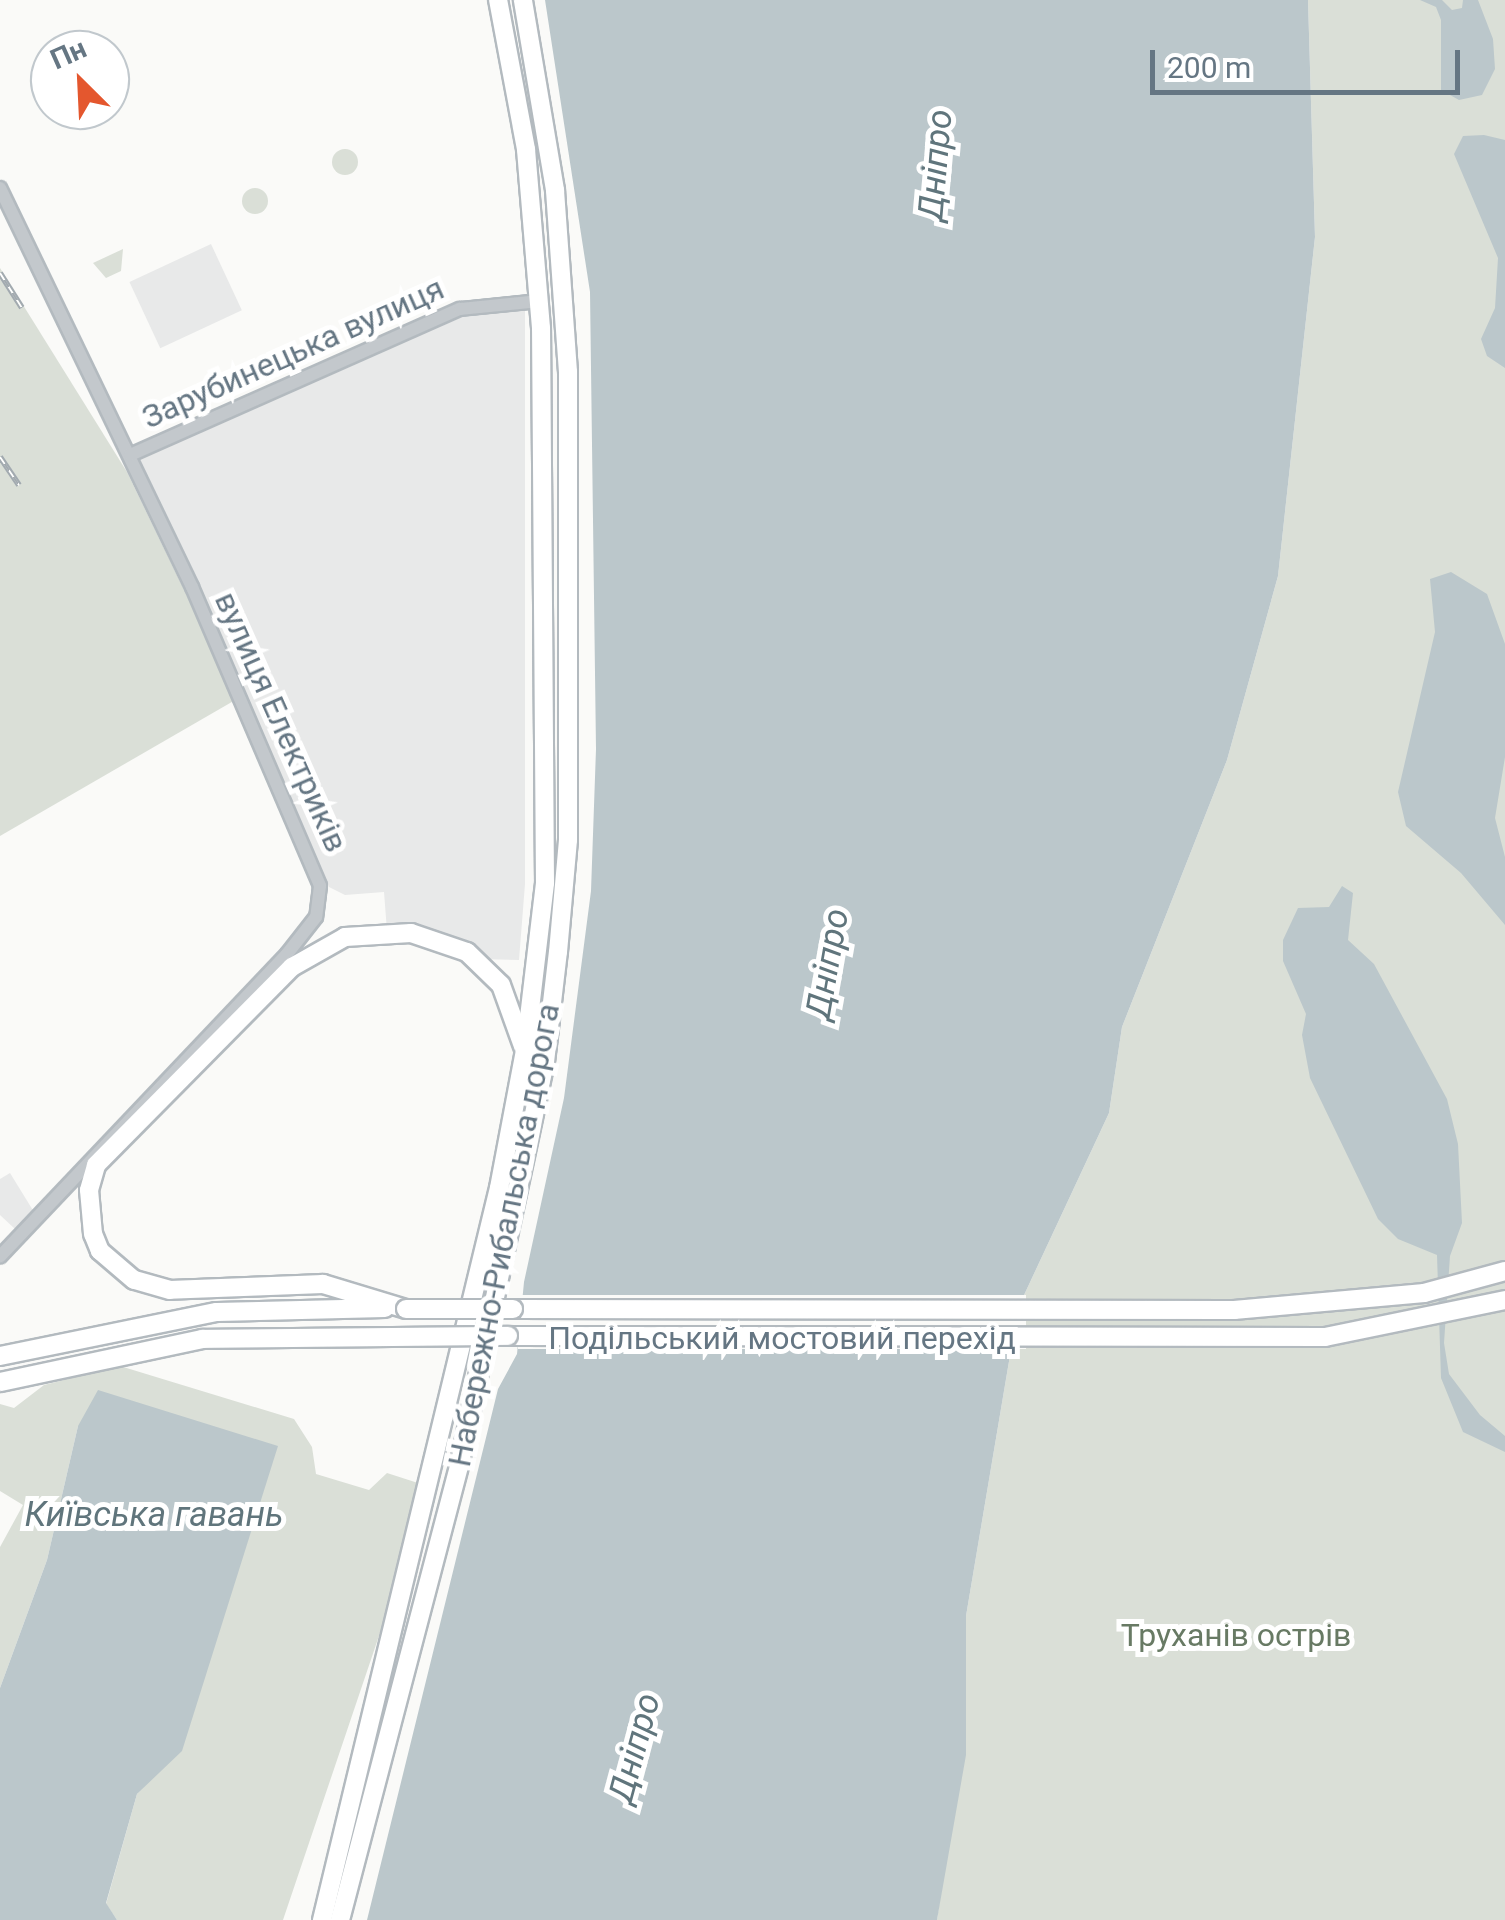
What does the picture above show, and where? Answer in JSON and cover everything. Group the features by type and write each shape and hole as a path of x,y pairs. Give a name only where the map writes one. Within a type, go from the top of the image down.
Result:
{"main road":[{"name":"Набережно-Рибальська дорога","path":"322,1920 439,1454 525,1051 548,818 539,301 526,150 498,0"},
{"name":"Набережно-Рибальська дорога","path":"340,1920 460,1462 544,1062 567,859 564,296 548,131 523,0"},
{"path":"406,1308 323,1284 170,1290 134,1280 100,1251 90,1218 91,1178 104,1152 292,967 334,941 371,932 436,940 482,964 501,985 525,1051"},
{"name":"Подільський мостовий перехід","path":"0,1356 217,1312 406,1308 1234,1310 1424,1293 1505,1271"},
{"name":"Подільський мостовий перехід","path":"0,1382 127,1351 253,1336 1218,1340 1325,1336 1505,1300"}],"street":[{"name":"вулиця Електриків","path":"0,188 130,456 310,853 320,902 316,917 287,954 0,1256"},
{"name":"Зарубинецька вулиця","path":"130,456 460,308 539,301"}],"shaded area":[{"path":"211,244 242,310 160,348 129,282"},
{"path":"525,311 525,884 519,960 478,959 387,931 384,892 345,895 329,887 134,458 466,312"},
{"path":"10,1173 34,1212 15,1229 0,1215 0,1179"}],"green space":[{"name":"Труханів острів","path":"1308,0 1505,0 1505,1920 937,1920 966,1714 966,1616 1018,1308 1109,1113 1122,1027 1227,760 1278,576 1315,237"},
{"path":"345,149 354,153 358,162 354,171 345,175 336,171 332,162 336,153"},
{"path":"255,188 264,192 268,201 264,210 255,214 246,210 242,201 246,192"},
{"path":"123,249 121,271 106,278 93,263"},
{"path":"0,268 127,472 237,699 0,836"},
{"path":"120,1366 294,1419 312,1447 316,1474 369,1490 387,1473 418,1483 385,1618 283,1920 117,1920 106,1904 137,1794 151,1779 78,1426 47,1560 0,1688 0,1547 23,1505 0,1491 0,1404 14,1408 44,1385"}],"water":[{"name":"Дніпро","path":"545,0 1308,0 1315,237 1278,576 1227,760 1122,1027 1109,1113 1018,1308 966,1616 966,1755 937,1920 367,1920 498,1389 517,1354 524,1282 564,1098 591,891 596,749 590,292"},
{"path":"1420,0 1442,0 1452,10 1462,8 1463,0 1478,0 1493,39 1495,69 1482,95 1459,100 1441,90 1441,20 1436,7"},
{"path":"1463,136 1505,140 1505,368 1487,356 1481,339 1495,308 1498,258 1454,154"},
{"path":"1451,572 1487,594 1505,644 1505,757 1495,818 1505,857 1505,925 1461,873 1406,826 1398,792 1435,632 1430,579"},
{"path":"1342,886 1353,893 1348,940 1374,964 1447,1099 1458,1144 1462,1223 1450,1256 1444,1343 1449,1374 1480,1415 1505,1436 1505,1452 1463,1432 1441,1378 1437,1255 1398,1239 1378,1219 1310,1078 1302,1035 1306,1014 1283,961 1283,940 1298,908 1329,907"},
{"name":"Київська гавань","path":"98,1390 278,1446 182,1751 137,1794 106,1903 117,1920 0,1920 0,1688 47,1560 78,1426"}],"pier":[{"path":"518,1295 1026,1295 1026,1349 518,1349"}],"railway":[{"path":"0,273 22,308"},
{"path":"0,457 19,485"}]}
